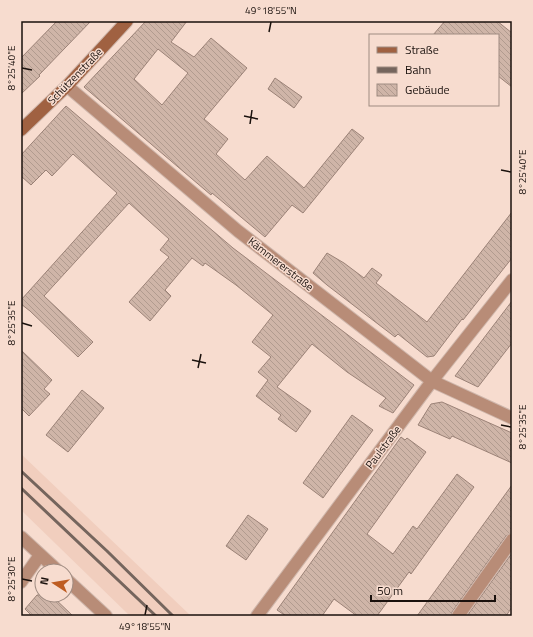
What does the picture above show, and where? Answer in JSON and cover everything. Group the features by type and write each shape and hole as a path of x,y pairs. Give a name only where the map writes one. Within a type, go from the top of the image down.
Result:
{"main road":[{"name":"Schützenstraße","path":"21,130 67,86 127,21"}],"street":[{"name":"Kämmererstraße","path":"67,86 238,231 432,381 512,418"},
{"name":"Paulstraße","path":"257,616 432,381 512,280"},
{"path":"21,537 49,563"},
{"path":"458,616 512,540"},
{"path":"21,582 40,555"},
{"path":"74,586 106,616"}],"shaded area":[{"path":"21,454 191,616 130,616 21,510"}],"building":[{"path":"57,21 91,21 39,75 40,76 21,94 21,58"},
{"path":"146,21 187,21 171,42 194,57 211,38 247,68 204,119 228,139 216,154 245,180 267,156 304,188 352,129 364,138 303,213 292,205 265,237 212,193 211,195 84,87","holes":["158,49 188,73 162,105 134,79"]},
{"path":"445,21 497,21 512,33 512,87 499,77 499,34 434,34"},
{"path":"275,78 302,97 294,108 268,89"},
{"path":"66,106 233,248 414,385 393,413 379,406 386,398 347,372 312,344 277,387 311,411 296,432 278,419 281,415 256,396 268,380 258,372 271,357 252,342 273,315 236,285 205,263 203,266 192,258 165,290 171,296 150,321 129,302 169,257 160,250 169,239 129,203 44,296 93,342 78,357 21,304 21,300 117,193 73,154 52,176 46,170 31,185 21,176 21,155"},
{"path":"512,212 512,258 434,356 427,357 398,334 395,337 313,273 327,253 344,263 364,278 372,268 382,275 376,283 427,322"},
{"path":"512,301 512,343 478,387 455,376"},
{"path":"21,350 52,380 44,389 50,394 29,416 21,408"},
{"path":"82,390 104,408 68,452 46,435"},
{"path":"442,402 512,433 512,463 452,436 450,439 418,425 431,404"},
{"path":"352,415 373,430 323,498 303,483"},
{"path":"401,437 405,440 407,438 426,452 367,534 393,554 413,526 417,529 457,474 474,487 411,574 409,572 377,616 357,616 334,599 322,616 286,616 277,610"},
{"path":"512,485 512,533 506,536 452,612 451,616 417,616"},
{"path":"248,515 268,529 246,560 226,546"},
{"path":"512,553 512,607 506,616 467,616"},
{"path":"34,598 34,603 59,603 73,616 32,616 25,609"}],"railway":[{"path":"21,471 107,551 173,616"},
{"path":"21,488 156,616"}]}
